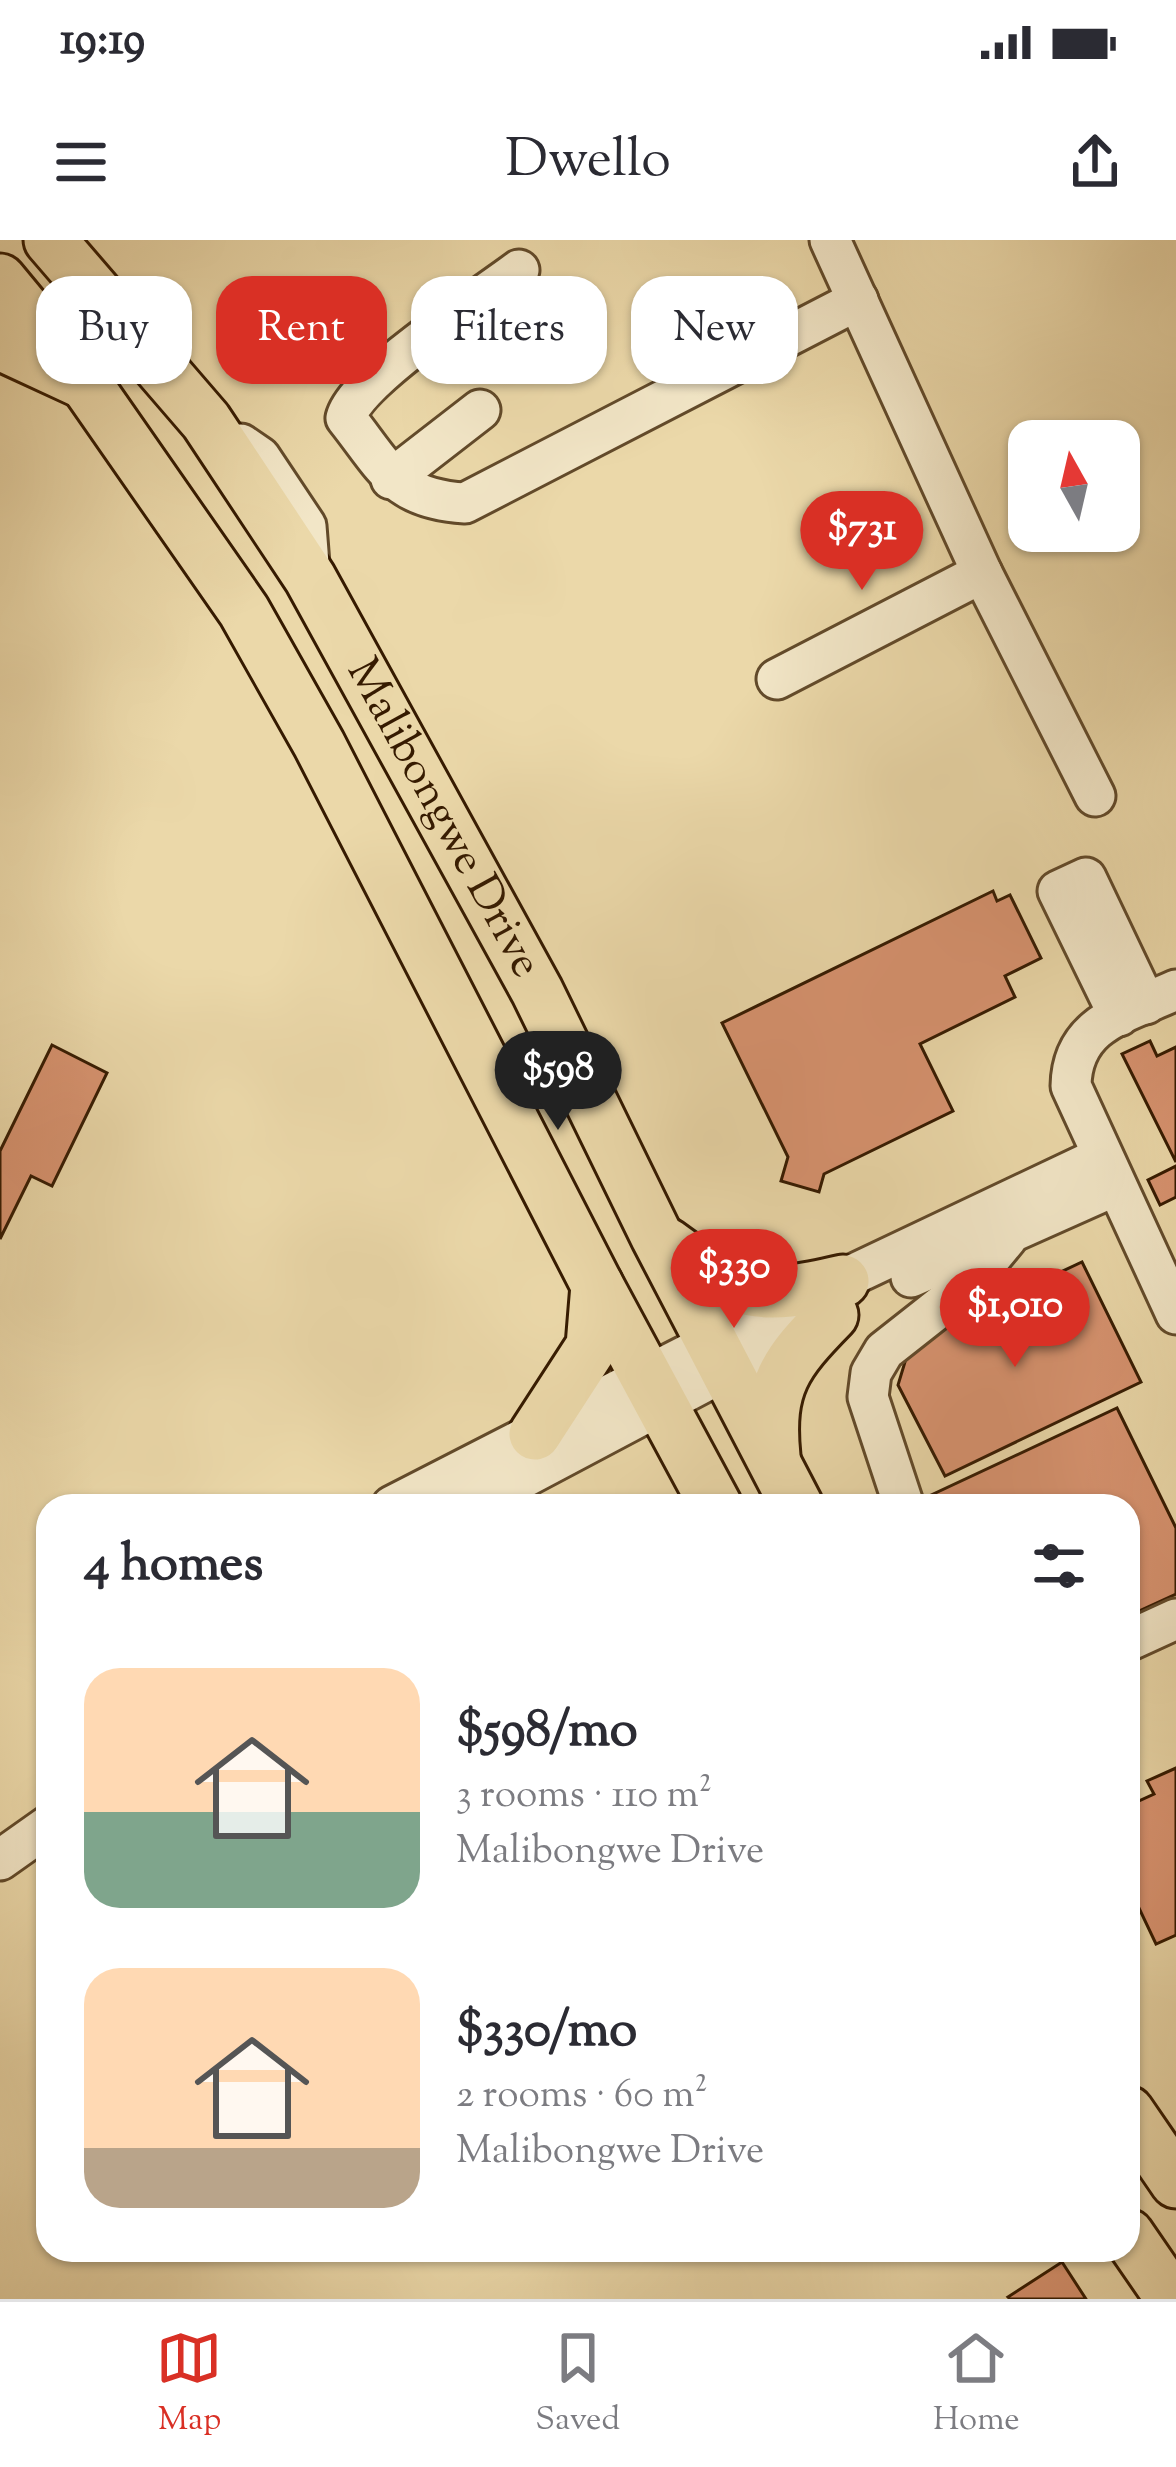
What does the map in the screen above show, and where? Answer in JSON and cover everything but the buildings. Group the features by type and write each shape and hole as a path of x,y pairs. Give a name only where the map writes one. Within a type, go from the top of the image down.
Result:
{"main road":[{"name":"Malibongwe Drive","path":"50,240 83,276"},
{"name":"Malibongwe Drive","path":"8,317 86,384 255,630 320,744 710,1494"},
{"name":"Malibongwe Drive","path":"175,384 206,421 310,578 537,991 657,1237 786,1484"},
{"path":"657,1237 715,1277 754,1292 837,1298"},
{"path":"535,1434 592,1346 597,1285"},
{"path":"786,1484 771,1421 776,1385 792,1355 837,1298"},
{"path":"1140,2130 1176,2182"},
{"path":"1140,2252 1172,2299"}],"street":[{"path":"830,240 982,573 1095,796"},
{"path":"519,270 370,384 348,408 346,418 392,479 442,502 465,502 858,300"},
{"path":"8,317 36,305"},
{"path":"392,479 480,410"},
{"path":"777,680 982,573"},
{"path":"1147,1003 1082,1040 1071,1071 1075,1102 1176,1314"},
{"path":"489,1494 720,1355 1108,1172"},
{"path":"900,1494 868,1397 871,1373 884,1351 980,1274 1004,1220"},
{"path":"416,1494 535,1434 655,1391"},
{"path":"1140,1636 1176,1619"},
{"path":"0,1860 36,1834"}]}
